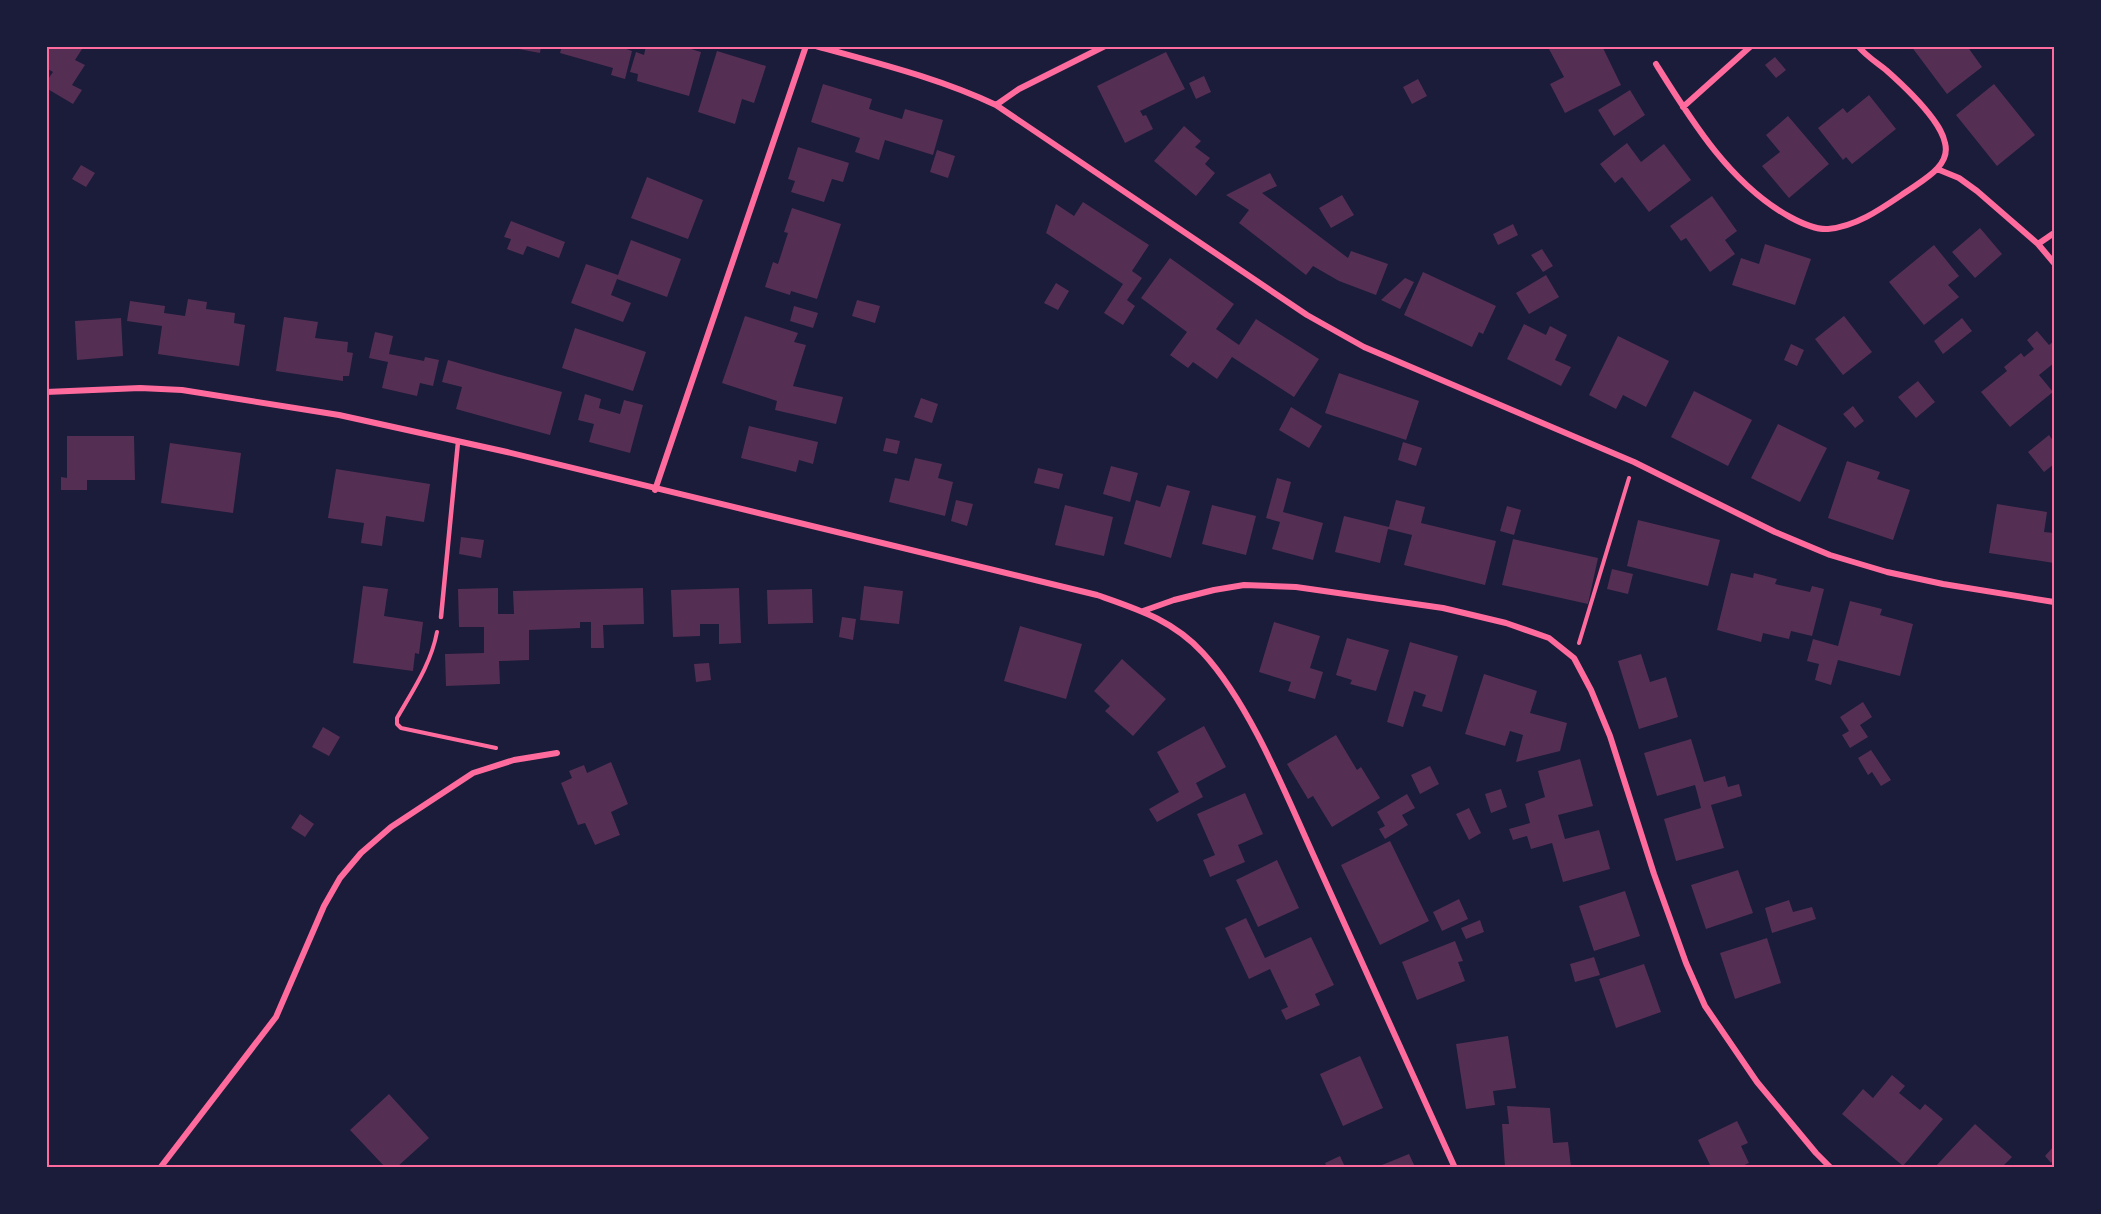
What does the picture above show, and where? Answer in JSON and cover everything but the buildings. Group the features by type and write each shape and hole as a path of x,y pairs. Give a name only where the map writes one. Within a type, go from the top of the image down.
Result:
{"street":[{"path":"655,490 806,46"},
{"path":"816,46 932,79 964,90 996,105 1307,315 1364,347 1634,462 1774,532 1830,555 1887,572 1943,584 2055,602"},
{"path":"996,105 1018,89 1105,46"},
{"path":"1683,107 1751,46"},
{"path":"1656,64 1683,107 1717,153 1758,196 1804,224 1826,229 1849,225 1872,214 1928,177 1937,169 1945,156 1946,145 1942,131 1921,102 1858,46"},
{"path":"1937,169 1959,178 1977,190 2038,244 2055,263"},
{"path":"2038,244 2055,232"},
{"path":"46,392 140,388 182,390 339,415 1097,595 1143,611 1178,629 1204,654 1230,689 1250,722 1284,791 1455,1167"},
{"path":"1143,611 1174,600 1244,585 1296,587 1443,608 1506,623 1549,638 1574,658 1591,690 1610,736 1654,874 1686,963 1705,1006 1757,1082 1816,1153 1831,1167"},
{"path":"160,1167 276,1017 324,906 340,878 361,853 391,827 473,774 514,760 557,753"}],"lane":[{"path":"441,617 459,442"}],"path":[{"path":"1574,658 1634,462"},
{"path":"441,617 435,645 424,671 397,718 397,723 401,728 491,746 514,760"}]}
